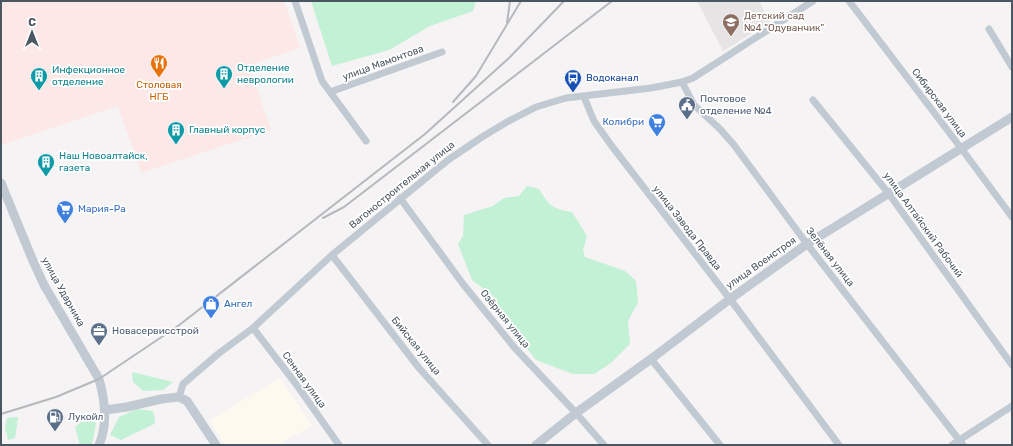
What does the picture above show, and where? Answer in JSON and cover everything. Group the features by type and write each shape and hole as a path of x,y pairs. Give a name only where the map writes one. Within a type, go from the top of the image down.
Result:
{"street":[{"path":"295,1 322,81 366,141"},
{"name":"Вагоностроительная улица","path":"179,397 183,384 218,354 253,328 332,255 448,160 507,122 536,107 566,98 651,88 682,82 693,78 813,1"},
{"name":"Сибирская улица","path":"849,1 962,148 1012,217"},
{"path":"989,30 1012,67"},
{"name":"улица Мамонтова","path":"330,92 442,52"},
{"name":"Зелёная улица","path":"682,82 694,105 720,129 734,145 807,244 961,442"},
{"name":"улица Завода Правда","path":"584,97 594,121 611,145 730,299 839,445"},
{"name":"улица Алтайский Рабочий","path":"813,100 889,194 1012,365"},
{"name":"улица Военстроя","path":"536,445 576,413 807,244 1012,117"},
{"name":"улица Ударника","path":"1,183 44,285 99,379 105,410 104,423 99,445"},
{"name":"Озёрная улица","path":"400,198 463,284 514,347 604,445"},
{"name":"Бийская улица","path":"332,255 419,368 488,445"},
{"name":"Сенная улица","path":"253,328 296,384 338,445"},
{"path":"651,359 720,445"},
{"path":"105,410 127,407 160,399 179,397 187,401 216,445"},
{"path":"952,445 961,442 1012,406"}],"shaded area":[{"path":"1,1 284,1 300,48 249,65 271,130 141,173 118,106 1,145"},
{"name":"Детский сад №4 \"Одуванчик\"","path":"697,1 759,1 770,22 723,51"},
{"path":"280,378 312,426 277,445 225,445 209,420"}],"green space":[{"path":"311,1 476,1 473,11 430,26 389,50 332,66"},
{"path":"527,186 539,189 552,206 560,210 572,212 587,236 583,250 585,257 625,271 636,281 638,302 628,321 630,344 611,363 594,374 573,374 536,360 501,316 494,297 472,280 458,244 463,236 464,215 493,206 504,198 519,196"},
{"path":"132,372 173,382 163,390 143,391 133,382"},
{"path":"137,409 153,411 155,419 154,424 121,440 110,435 119,417"},
{"path":"18,417 15,438 8,440 5,427 7,418"},
{"path":"86,418 89,418 96,423 92,445 80,445 75,427"}],"railway":[{"path":"507,23 510,1"},
{"path":"453,102 476,76 521,1"},
{"path":"1,414 56,397 99,379 178,326 425,134 509,58 564,1"},
{"path":"323,218 344,207 612,1"}],"place":[{"name":"Детский сад №4 \"Одуванчик\"","path":"731,37"},
{"name":"Столовая НГБ","path":"159,78"},
{"name":"Отделение неврологии","path":"224,89"},
{"name":"Инфекционное отделение","path":"39,91"},
{"name":"Водоканал","path":"573,93"},
{"name":"Почтовое отделение №4","path":"687,120"},
{"name":"Колибри","path":"657,137"},
{"name":"Главный корпус","path":"176,145"},
{"name":"Наш Новоалтайск, газета","path":"46,177"},
{"name":"Мария-Ра","path":"65,224"},
{"name":"Ангел","path":"211,319"},
{"name":"Новасервисстрой","path":"99,346"},
{"name":"Лукойл","path":"55,432"}]}
